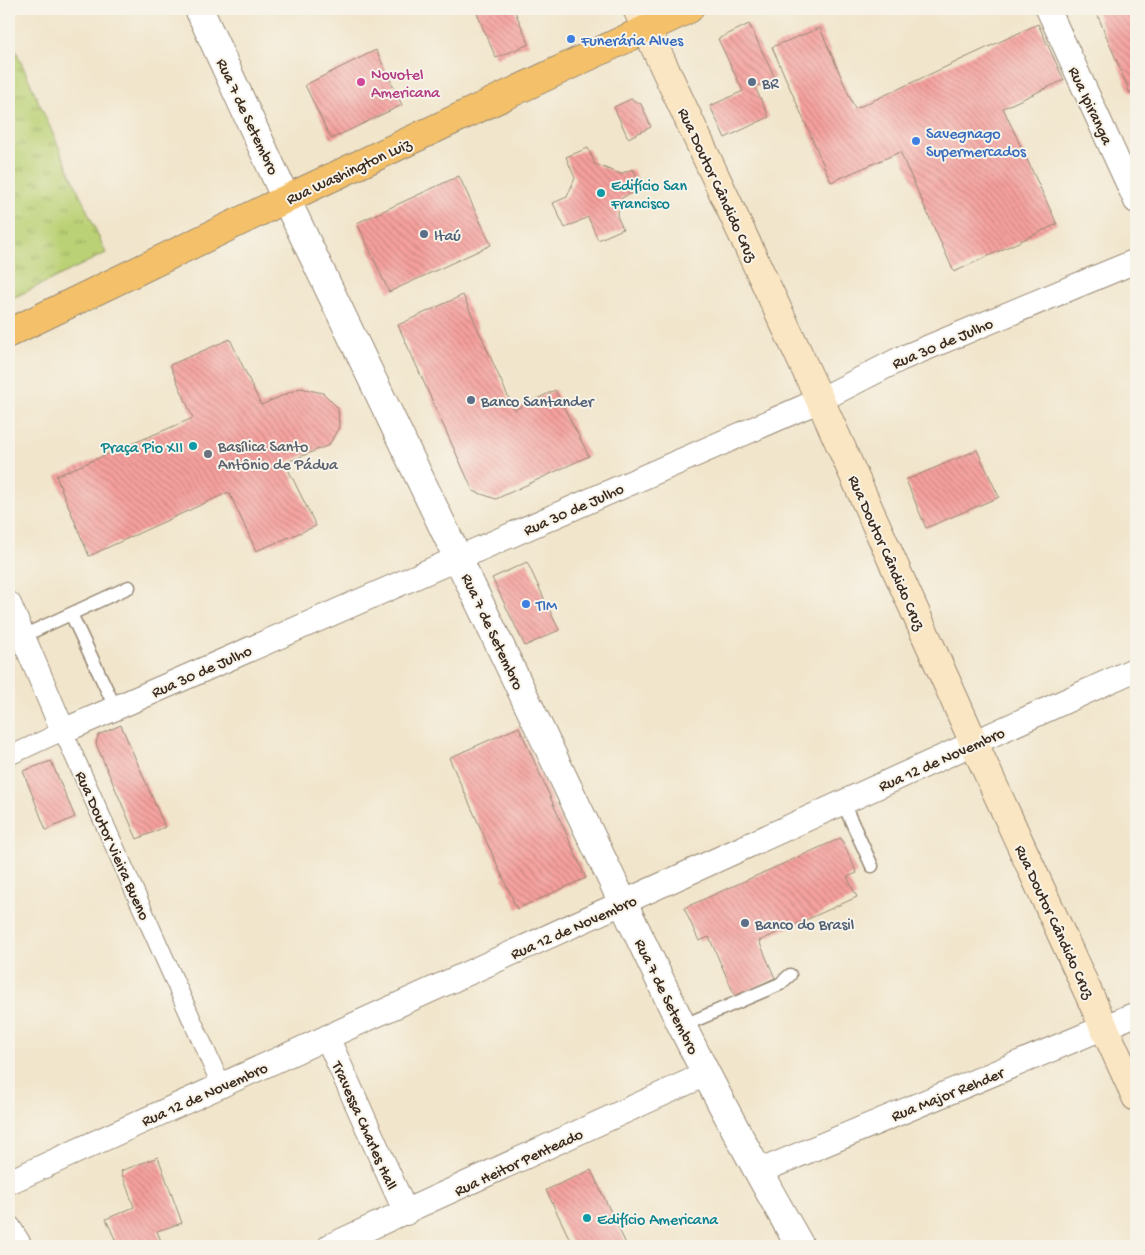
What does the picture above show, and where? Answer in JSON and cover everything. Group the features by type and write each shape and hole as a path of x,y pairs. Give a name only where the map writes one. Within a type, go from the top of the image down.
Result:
{"main road":[{"name":"Rua Washington Luiz","path":"9,334 286,199 641,19 689,9"},
{"name":"Rua Doutor Cândido Cruz","path":"641,19 820,400 1136,1098"}],"street":[{"name":"Rua 7 de Setembro","path":"199,9 286,199 622,903 706,1074 800,1246"},
{"name":"Rua Ipiranga","path":"1048,9 1136,201"},
{"name":"Rua 30 de Julho","path":"9,756 116,707 820,400 900,359 1136,260"},
{"name":"Rua Doutor Vieira Bueno","path":"9,604 63,731 221,1085"},
{"name":"Rua 12 de Novembro","path":"9,1182 1136,669"},
{"name":"Rua Major Rehder","path":"758,1172 1136,1014"},
{"name":"Travessa Charles Hall","path":"327,1037 406,1213"},
{"name":"Rua Heitor Penteado","path":"330,1246 406,1213 706,1074"},
{"path":"9,1228 20,1246"}],"lane":[{"path":"23,636 129,586"},
{"path":"71,614 116,707"},
{"path":"843,802 872,866"},
{"path":"682,1026 780,984 790,975"}],"green space":[{"path":"9,35 106,253 9,300"}],"building":[{"path":"475,9 514,9 529,44 496,58"},
{"path":"1095,9 1136,9 1136,90 1130,93"},
{"name":"BR","path":"749,24 775,78 755,87 769,117 725,138 710,106 743,91 718,39"},
{"name":"Savegnago Supermercados","path":"1038,24 1064,80 1003,108 1057,224 954,272 900,152 831,182 772,47 820,28 855,109"},
{"path":"376,50 402,105 331,139 305,85"},
{"path":"631,99 641,104 651,127 628,138 614,107"},
{"name":"Edifício San Francisco","path":"588,148 595,164 620,174 633,169 642,189 623,197 617,216 623,229 598,240 588,217 565,228 553,203 567,197 575,178 566,157"},
{"name":"Itaú","path":"459,176 491,245 389,292 357,223"},
{"name":"Banco Santander","path":"463,295 514,410 555,390 589,456 496,499 473,491 398,325"},
{"name":"Basílica Santo Antônio de Pádua","path":"230,339 261,405 300,388 323,393 338,408 339,427 329,445 285,463 316,526 256,551 229,492 89,556 56,476 193,418 170,365"},
{"path":"977,450 999,497 926,528 906,480"},
{"name":"TIM","path":"527,562 559,630 525,646 492,578"},
{"path":"121,725 165,827 137,839 96,744 98,735"},
{"path":"519,727 586,878 517,909 449,758"},
{"path":"51,761 75,817 46,830 23,771"},
{"name":"Banco do Brasil","path":"841,838 857,873 847,877 857,897 759,941 775,978 735,996 709,937 699,941 684,908"},
{"path":"158,1157 182,1223 157,1231 163,1246 118,1246 106,1219 134,1207 121,1171"},
{"name":"Edifício Americana","path":"591,1170 627,1246 573,1246 546,1190"}],"place":[{"name":"Funerária Alves","path":"571,39"},
{"name":"Novotel Americana","path":"361,82"},
{"name":"BR","path":"752,82"},
{"name":"Savegnago Supermercados","path":"916,141"},
{"name":"Edifício San Francisco","path":"601,193"},
{"name":"Itaú","path":"424,234"},
{"name":"Banco Santander","path":"471,400"},
{"name":"Praça Pio XII","path":"193,446"},
{"name":"Basílica Santo Antônio de Pádua","path":"208,454"},
{"name":"TIM","path":"526,604"},
{"name":"Banco do Brasil","path":"745,923"},
{"name":"Edifício Americana","path":"587,1218"}]}
